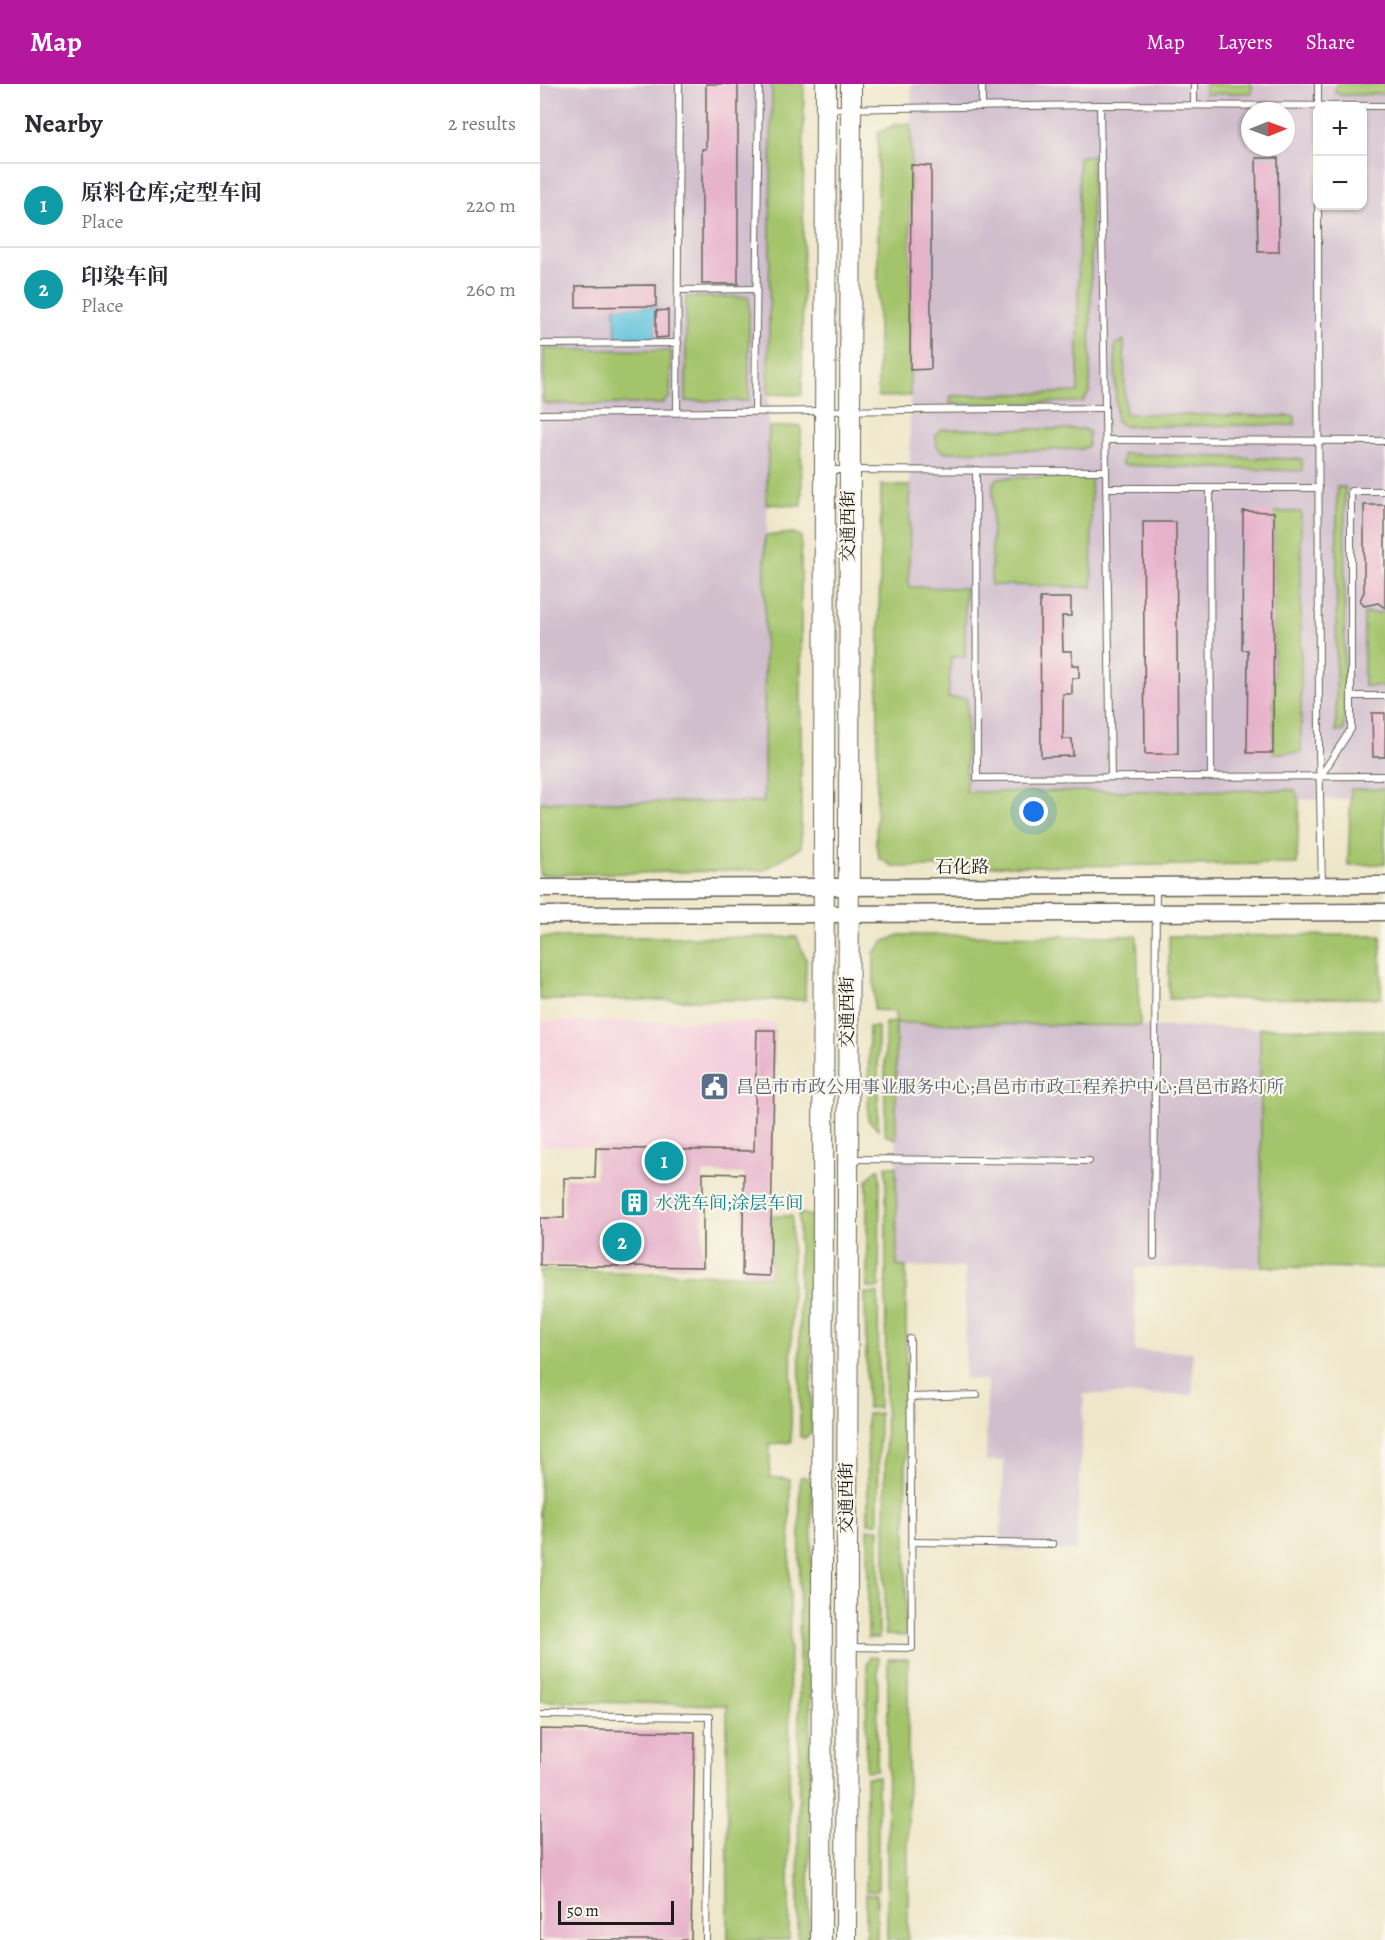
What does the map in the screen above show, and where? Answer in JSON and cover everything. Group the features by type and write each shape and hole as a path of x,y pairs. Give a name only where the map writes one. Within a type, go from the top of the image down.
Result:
{"main road":[{"name":"交通西街","path":"821,1940 826,84"},
{"name":"交通西街","path":"846,1940 846,887 851,84"},
{"name":"石化路","path":"540,888 1385,885"},
{"path":"540,915 1385,912"}],"lane":[{"path":"677,413 679,84"},
{"path":"755,412 759,84"},
{"path":"982,84 982,107"},
{"path":"1194,84 1194,105"},
{"path":"1318,84 1318,102"},
{"path":"826,110 1100,105 1313,106"},
{"path":"1100,105 1111,777"},
{"path":"1367,106 1385,106"},
{"path":"1318,210 1322,885"},
{"path":"678,290 757,289"},
{"path":"540,344 678,343"},
{"path":"540,414 1105,408"},
{"path":"1106,440 1385,441"},
{"path":"825,470 1106,471"},
{"path":"976,470 977,778 1385,776"},
{"path":"1106,488 1319,488"},
{"path":"1210,488 1211,777"},
{"path":"1320,777 1351,729 1351,491 1385,491"},
{"path":"1351,696 1385,696"},
{"path":"1154,1256 1156,886"},
{"path":"847,1158 1089,1161"},
{"path":"846,1647 912,1648 910,1339"},
{"path":"910,1397 977,1395"},
{"path":"911,1542 1053,1544"},
{"path":"540,1715 709,1717 706,1940"}],"shaded area":[{"path":"540,84 772,84 764,802 540,802"},
{"path":"911,84 1385,84 1385,799 909,803"},
{"path":"540,1021 775,1022 772,1151 540,1146"},
{"path":"896,1023 1260,1028 1262,1267 1135,1268 1135,1351 1193,1352 1193,1395 1084,1394 1076,1551 1000,1549 1004,1461 986,1461 987,1380 965,1379 965,1267 897,1267"}],"green space":[{"path":"772,84 804,84 802,395 768,394"},
{"path":"1205,84 1252,84 1251,93 1205,94"},
{"path":"1336,84 1385,84 1385,94 1341,95 1335,93"},
{"path":"896,124 911,124 910,396 878,397 878,133"},
{"path":"1092,155 1090,391 1083,402 950,404 951,396 1078,392 1079,157"},
{"path":"686,297 749,297 749,401 686,401"},
{"path":"1124,340 1125,414 1295,416 1295,425 1124,426 1116,421 1115,345"},
{"path":"544,349 671,351 670,397 661,404 549,404 543,402"},
{"path":"801,426 802,506 766,504 769,427"},
{"path":"941,429 1083,429 1089,432 1088,446 1082,449 944,452 937,447 936,435"},
{"path":"1123,454 1302,459 1302,471 1122,465"},
{"path":"1081,476 1091,479 1092,587 991,585 993,483 998,478"},
{"path":"881,485 910,486 909,587 965,588 965,657 951,657 948,698 967,698 966,792 1295,790 1299,801 1297,864 895,867 880,859 876,845"},
{"path":"1337,487 1345,487 1344,731 1336,731"},
{"path":"1274,512 1301,512 1301,753 1273,753"},
{"path":"793,533 801,536 801,847 764,870 540,875 540,802 764,802 765,536"},
{"path":"1364,613 1385,613 1385,686 1364,686"},
{"path":"1351,789 1385,789 1385,864 1348,865"},
{"path":"899,935 1137,936 1140,1026 896,1023 896,1139 885,1135 885,1023 896,1022 894,1011 874,1010 874,953 883,942"},
{"path":"1381,935 1381,998 1169,999 1169,936"},
{"path":"540,937 797,937 806,960 805,1000 540,1000"},
{"path":"869,1027 878,1027 878,1129 868,1120"},
{"path":"1260,1028 1385,1030 1385,1268 1262,1267"},
{"path":"886,1166 896,1166 897,1266 906,1267 906,1636 885,1635"},
{"path":"877,1169 880,1169 879,1288 867,1288 867,1180"},
{"path":"799,1213 812,1216 811,1432 805,1438 800,1437"},
{"path":"771,1216 792,1216 791,1442 770,1444 770,1477 790,1479 789,1940 728,1940 727,1705 540,1701 540,1270 770,1276"},
{"path":"865,1293 878,1293 879,1408 867,1408"},
{"path":"879,1413 878,1523 868,1523 867,1414"},
{"path":"800,1477 806,1477 812,1483 809,1940 798,1940"},
{"path":"868,1529 879,1529 879,1638 868,1638"},
{"path":"870,1657 878,1657 877,1770 866,1771 867,1664"},
{"path":"888,1659 908,1659 908,1940 887,1940"},
{"path":"878,1776 878,1890 866,1891 866,1777"},
{"path":"866,1894 877,1894 877,1940 866,1940"}],"water":[{"path":"615,306 656,306 656,338 616,338"}],"building":[{"path":"706,84 738,84 738,284 702,284 702,149 706,149"},
{"path":"1256,158 1278,158 1279,252 1258,252"},
{"path":"911,165 931,166 931,369 910,370"},
{"path":"656,285 656,306 576,307 576,286"},
{"path":"668,310 668,337 656,338 656,311"},
{"path":"1364,505 1385,505 1385,608 1378,603 1364,606 1360,600 1364,592"},
{"path":"1243,511 1274,512 1273,753 1247,753 1248,650 1242,650"},
{"path":"1143,522 1176,522 1178,754 1145,754"},
{"path":"1040,598 1071,598 1071,616 1062,616 1063,651 1072,651 1072,665 1079,665 1079,678 1072,678 1072,694 1063,694 1063,739 1072,739 1073,756 1041,757"},
{"path":"1372,713 1385,713 1385,757 1373,757"},
{"path":"757,1030 775,1030 770,1276 742,1275 744,1174 703,1173 703,1267 540,1265 540,1218 564,1218 564,1178 595,1178 596,1148 754,1151"},
{"path":"540,1729 695,1732 691,1940 540,1940"}],"place":[{"name":"昌邑市市政公用事业服务中心;昌邑市市政工程养护中心;昌邑市路灯所","path":"715,1087"},
{"name":"原料仓库;定型车间","path":"664,1161"},
{"name":"水洗车间;涂层车间","path":"634,1203"},
{"name":"印染车间","path":"622,1242"}]}
